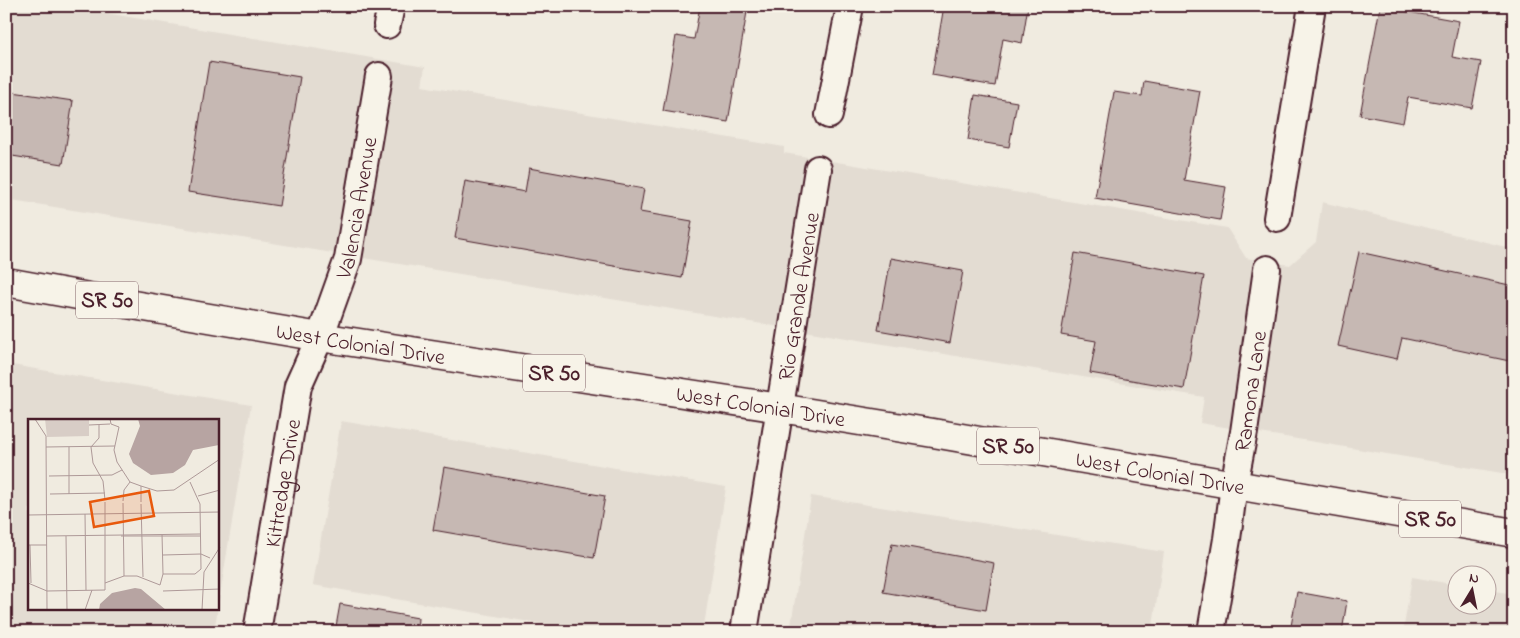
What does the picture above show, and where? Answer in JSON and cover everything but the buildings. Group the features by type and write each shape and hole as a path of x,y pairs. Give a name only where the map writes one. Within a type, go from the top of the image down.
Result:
{"highway":[{"name":"West Colonial Drive","path":"6,282 320,336 780,408 1514,533"}],"street":[{"path":"829,115 850,6"},
{"path":"1277,218 1312,6"},
{"name":"Valencia Avenue","path":"320,336 348,258 379,76"},
{"name":"Rio Grande Avenue","path":"744,632 818,168"},
{"name":"Ramona Lane","path":"1211,632 1244,432 1267,269"},
{"name":"Kittredge Drive","path":"257,632 298,386 320,336"}],"shaded area":[{"path":"6,6 64,6 425,67 422,86 784,147 784,153 1227,228 1246,258 1269,262 1290,265 1316,242 1322,202 1514,249 1514,475 1200,423 1204,397 6,199"},
{"path":"6,364 251,405 219,601 219,419 28,419 28,610 218,610 214,632 6,632"},
{"path":"341,421 726,487 703,632 589,632 313,585"},
{"path":"811,496 1164,552 1152,632 790,632"},
{"path":"1412,577 1448,583 1448,616 1498,616 1498,592 1514,594 1514,632 1403,632"}]}
